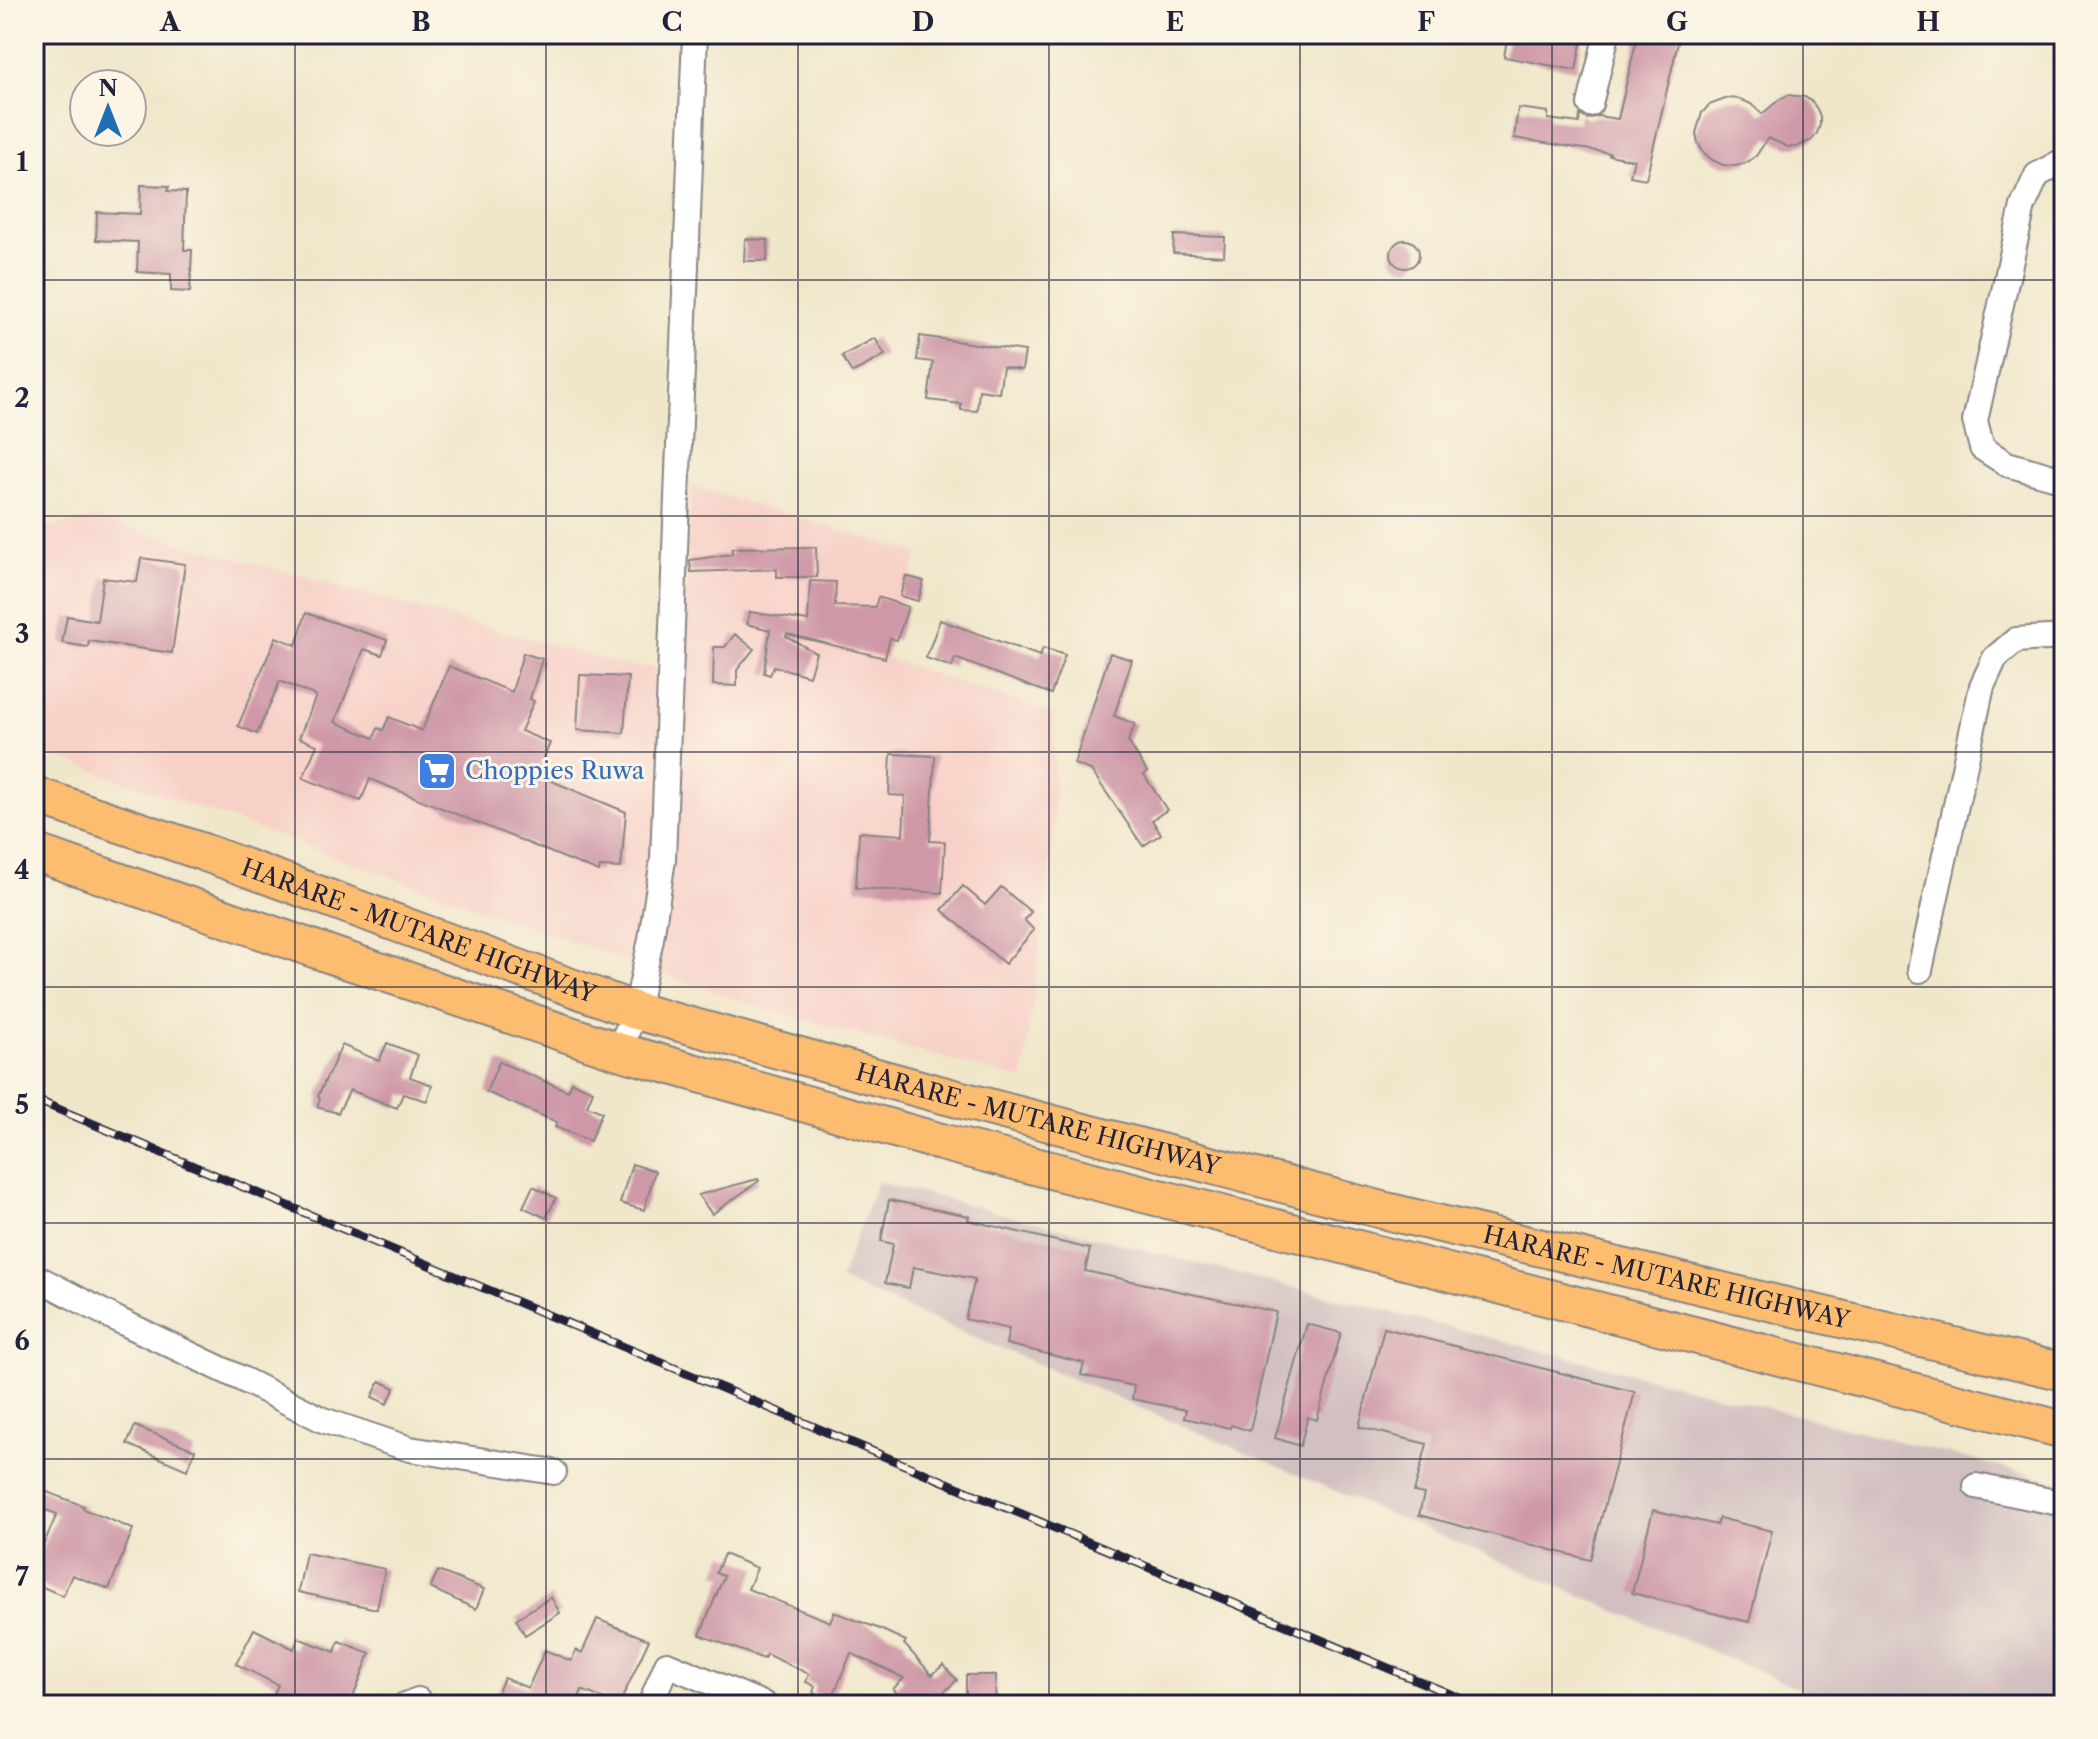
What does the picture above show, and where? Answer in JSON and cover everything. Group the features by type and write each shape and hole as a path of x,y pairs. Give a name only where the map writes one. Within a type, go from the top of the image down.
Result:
{"highway":[{"name":"HARARE - MUTARE HIGHWAY","path":"34,795 203,852 636,1011 1386,1211 2064,1372"},
{"name":"HARARE - MUTARE HIGHWAY","path":"34,852 618,1051 941,1142 2064,1430"}],"street":[{"path":"618,1051 636,1011 663,859 695,34"},
{"path":"1590,104 1607,34"},
{"path":"2064,163 2037,175 2023,206 1975,421 1982,448 2007,464 2064,480"},
{"path":"1920,970 1982,686 1995,658 2016,640 2064,637"},
{"path":"34,1276 323,1420 410,1449 554,1472"},
{"path":"1976,1486 2064,1504"},
{"path":"650,1705 667,1664 765,1705"}],"shaded area":[{"path":"691,486 918,553 887,658 1054,714 1054,836 1023,1080 745,1003 34,749 34,530 92,518 624,665 683,670"},
{"path":"877,1182 2064,1483 2064,1705 1838,1705 840,1280"}],"building":[{"path":"1508,34 1583,34 1576,70 1504,57"},
{"path":"1638,34 1680,34 1646,179 1630,176 1634,160 1610,153 1514,138 1518,108 1548,112 1548,119 1579,123 1580,115 1587,119 1598,116 1618,119"},
{"path":"1788,95 1805,97 1817,109 1820,125 1812,140 1788,147 1768,138 1756,156 1735,166 1723,165 1703,152 1696,133 1702,113 1709,105 1728,98 1740,99 1762,114"},
{"path":"141,185 169,186 168,191 186,192 184,250 192,250 190,292 171,291 171,274 137,272 138,242 96,240 97,212 140,214"},
{"path":"1174,235 1225,237 1224,256 1173,253"},
{"path":"745,239 768,240 767,261 744,261"},
{"path":"1405,240 1415,244 1419,254 1415,264 1405,268 1395,264 1391,254 1395,244"},
{"path":"920,336 1025,351 1022,370 1003,367 999,393 979,390 977,411 961,410 961,404 928,400 933,362 917,360"},
{"path":"875,338 885,355 852,373 842,356"},
{"path":"816,547 817,577 777,577 777,569 691,572 690,560 732,554 732,548"},
{"path":"141,558 185,564 172,653 89,641 88,647 62,643 67,616 97,621 103,578 137,582"},
{"path":"906,576 924,581 918,601 900,596"},
{"path":"810,581 836,582 835,606 875,607 878,597 908,607 897,640 890,638 885,658 787,634 816,653 809,676 774,666 770,675 764,673 770,630 747,624 750,612 808,621"},
{"path":"306,613 387,640 382,655 364,649 335,722 374,738 378,728 383,730 389,717 422,731 449,666 512,692 523,653 542,659 530,699 534,701 521,731 550,743 537,775 626,812 621,868 600,867 599,872 370,779 361,801 303,778 317,745 299,738 316,696 280,681 257,734 238,726 276,637 296,645"},
{"path":"940,620 1040,656 1043,648 1065,655 1051,694 955,658 952,667 926,658"},
{"path":"735,634 754,649 737,670 737,686 713,685 714,647 725,647"},
{"path":"1110,653 1132,660 1114,716 1135,724 1128,741 1147,772 1144,775 1167,810 1152,820 1161,834 1143,846 1091,770 1074,764"},
{"path":"580,675 628,677 624,733 577,730"},
{"path":"891,754 935,756 930,841 945,842 942,893 856,888 859,832 903,835 905,796 889,795"},
{"path":"963,886 985,905 1001,887 1031,912 1024,920 1034,930 1005,964 942,910"},
{"path":"387,1043 418,1055 410,1077 432,1085 427,1101 403,1094 397,1108 350,1090 338,1113 317,1107 318,1096 342,1045 379,1061"},
{"path":"499,1062 568,1091 572,1082 593,1091 587,1106 602,1112 590,1141 555,1127 557,1122 486,1092"},
{"path":"632,1164 655,1171 644,1210 620,1203"},
{"path":"758,1179 712,1214 698,1195"},
{"path":"533,1186 556,1198 546,1218 523,1207"},
{"path":"889,1200 969,1216 968,1220 1090,1249 1085,1271 1276,1312 1250,1431 1184,1418 1186,1410 1132,1399 1134,1386 1081,1375 1084,1363 1006,1344 1009,1329 965,1319 975,1279 913,1267 909,1288 885,1283 893,1244 881,1241"},
{"path":"1307,1324 1341,1333 1317,1420 1308,1417 1300,1446 1275,1438"},
{"path":"1384,1328 1635,1392 1590,1560 1419,1515 1424,1494 1414,1492 1427,1444 1359,1427"},
{"path":"380,1381 395,1388 387,1404 372,1397"},
{"path":"135,1426 195,1450 187,1470 127,1444"},
{"path":"39,1489 133,1529 109,1589 72,1575 63,1596 34,1583 34,1566 57,1514 34,1506"},
{"path":"1653,1510 1717,1525 1719,1518 1772,1531 1749,1622 1632,1593"},
{"path":"306,1553 385,1569 377,1609 298,1592"},
{"path":"724,1554 757,1568 748,1589 830,1622 834,1612 880,1629 906,1641 904,1644 932,1675 943,1665 957,1680 930,1705 907,1705 893,1689 904,1678 851,1653 831,1701 813,1693 815,1686 806,1682 809,1674 766,1654 764,1659 700,1635 724,1576 716,1573"},
{"path":"438,1571 484,1589 476,1609 430,1588"},
{"path":"551,1597 560,1613 525,1635 516,1619"},
{"path":"597,1619 649,1640 619,1705 582,1690 576,1705 492,1705 504,1678 528,1688 545,1650 571,1661 576,1650 582,1653"},
{"path":"254,1629 294,1649 298,1638 335,1652 339,1641 370,1653 350,1705 269,1705 278,1685 236,1664"},
{"path":"966,1675 996,1675 995,1705 966,1705"}],"railway":[{"path":"34,1099 1476,1705"}],"place":[{"name":"Choppies Ruwa","path":"437,771"}]}
